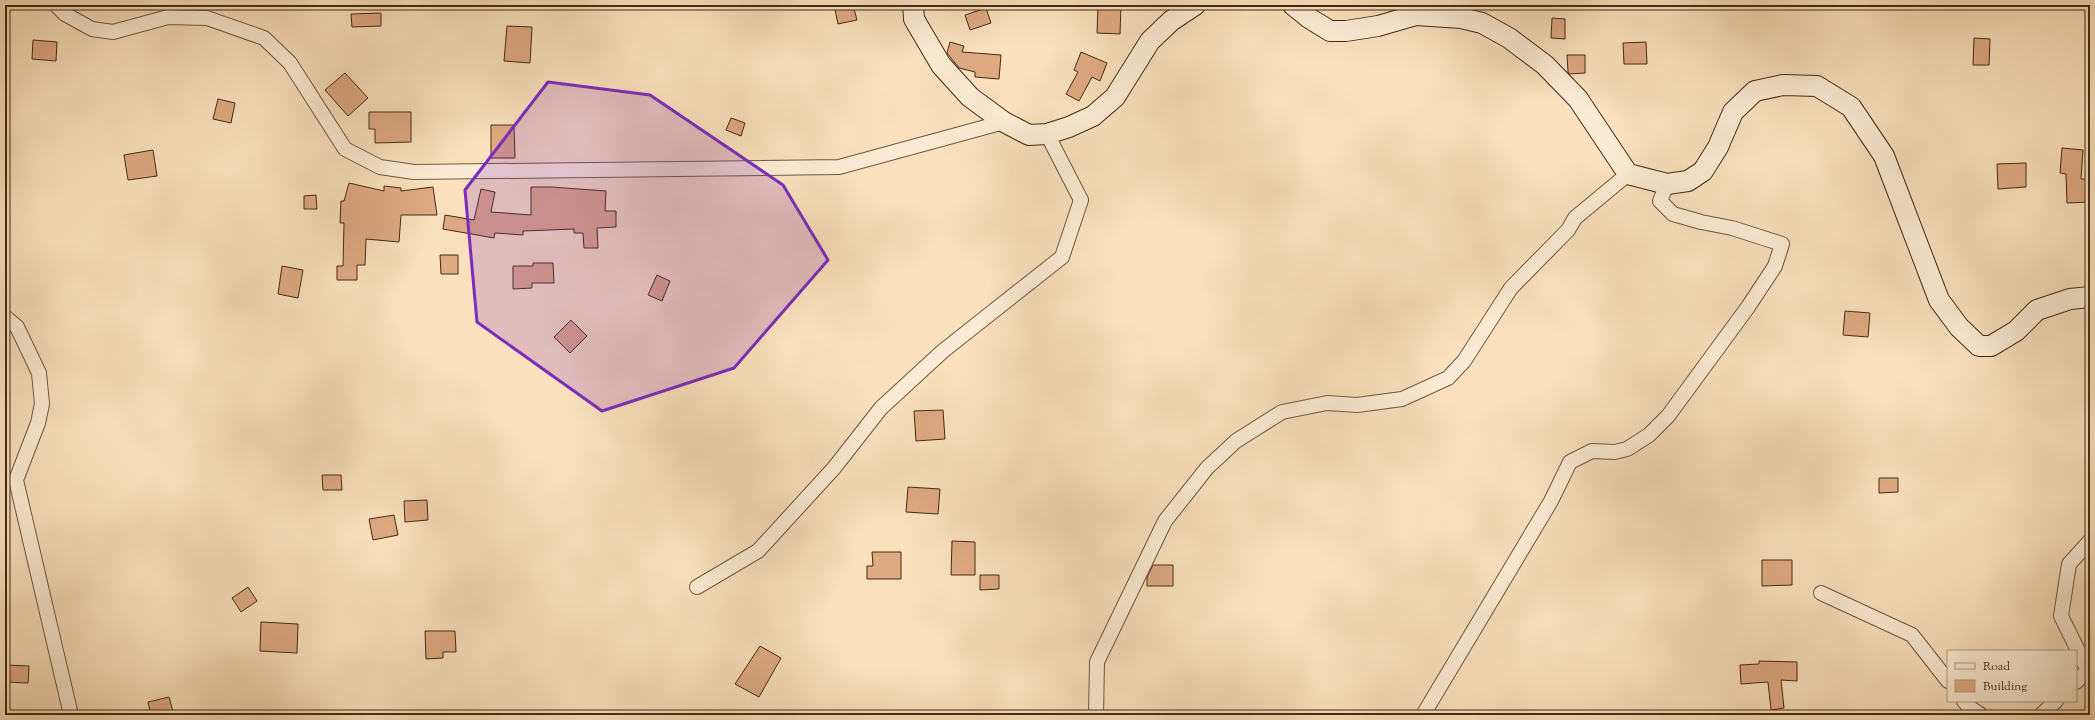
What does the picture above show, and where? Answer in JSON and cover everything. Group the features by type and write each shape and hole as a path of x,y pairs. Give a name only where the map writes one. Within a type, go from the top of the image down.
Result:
{"main road":[{"path":"914,5 914,20 941,65 970,97 1004,122 1029,134 1047,134 1069,127 1093,116 1115,97 1150,41 1171,21 1195,5"},
{"path":"1293,5 1308,18 1330,31 1346,31 1378,26 1416,15 1461,18 1482,23 1509,38 1546,65 1578,99 1628,174 1667,184 1688,180 1703,171 1718,146 1733,112 1755,91 1783,85 1817,86 1851,108 1884,156 1939,300 1959,327 1979,346 1991,346 2016,331 2037,310 2070,299 2090,297"}],"street":[{"path":"56,5 65,14 92,29 113,32 168,17 207,18 264,38 290,63 345,149 380,167 400,170 469,171 839,167 1004,122"},
{"path":"697,587 758,551 834,468 881,408 943,351 1062,257 1081,200 1047,134"},
{"path":"1096,715 1097,662 1165,521 1207,468 1236,441 1282,412 1327,403 1357,405 1402,399 1448,378 1464,361 1511,288 1568,230 1575,218 1628,174"},
{"path":"1423,715 1551,502 1570,462 1592,451 1616,452 1627,449 1649,435 1668,416 1748,307 1775,266 1782,244 1732,228 1700,222 1673,214 1660,201 1667,184"},
{"path":"5,317 17,327 39,374 42,404 38,423 16,480 71,715"},
{"path":"2077,681 2089,673 2062,616 2069,564 2090,541"},
{"path":"1821,593 1912,635 1947,680"},
{"path":"1965,702 1980,715"},
{"path":"2041,715 2055,702"}],"highlighted area":[{"path":"548,82 650,95 783,185 828,260 734,368 602,411 477,322 465,190"}],"building":[{"path":"834,5 853,5 857,20 838,24"},
{"path":"1098,5 1121,5 1120,34 1097,33"},
{"path":"986,8 991,23 970,30 965,15"},
{"path":"381,13 381,26 352,27 351,14"},
{"path":"1552,18 1565,19 1565,39 1551,38"},
{"path":"507,26 532,27 530,63 504,61"},
{"path":"1974,38 1990,39 1989,65 1973,65"},
{"path":"33,40 57,42 56,61 32,59"},
{"path":"950,42 964,46 962,52 1001,55 999,79 975,77 975,72 959,68 947,53"},
{"path":"1646,42 1647,64 1624,64 1623,43"},
{"path":"1081,52 1107,63 1100,81 1092,77 1079,101 1066,94 1078,72 1074,70"},
{"path":"1567,55 1585,55 1585,73 1569,74"},
{"path":"345,73 368,98 348,116 325,90"},
{"path":"218,99 235,103 231,123 213,119"},
{"path":"369,112 411,112 411,142 375,143 375,129 369,129"},
{"path":"731,118 745,123 741,136 726,130"},
{"path":"491,125 514,125 515,158 491,158"},
{"path":"2062,148 2083,150 2081,179 2090,179 2090,202 2067,203 2066,174 2060,173"},
{"path":"153,150 157,176 128,180 124,155"},
{"path":"2026,163 2026,187 1998,189 1997,164"},
{"path":"349,183 384,191 384,186 401,188 401,191 433,187 437,215 401,215 399,242 366,239 365,265 357,265 357,280 337,280 337,266 343,266 344,223 340,223 341,201 344,201"},
{"path":"531,187 606,191 605,211 616,211 616,227 597,228 598,248 584,248 583,233 574,233 574,229 523,231 523,235 495,233 494,238 443,229 445,215 474,220 481,189 495,192 491,212 531,215"},
{"path":"316,195 317,209 304,209 304,196"},
{"path":"440,255 458,255 458,274 441,274"},
{"path":"533,263 553,263 554,283 532,283 532,288 513,289 513,266 533,266"},
{"path":"282,266 303,270 298,298 278,294"},
{"path":"657,275 670,281 662,301 648,295"},
{"path":"1845,311 1870,313 1868,337 1843,335"},
{"path":"571,320 587,336 570,353 554,337"},
{"path":"943,410 945,439 916,441 914,411"},
{"path":"322,475 341,475 342,490 323,490"},
{"path":"1879,478 1898,478 1898,492 1879,493"},
{"path":"908,487 940,489 938,514 906,512"},
{"path":"427,500 428,520 405,522 404,501"},
{"path":"394,515 398,535 373,540 369,519"},
{"path":"952,541 975,542 975,575 951,575"},
{"path":"872,552 901,552 901,579 867,579 867,566 873,566"},
{"path":"1762,560 1792,560 1792,585 1762,586"},
{"path":"1153,565 1173,565 1173,586 1147,586 1147,577"},
{"path":"980,575 999,575 999,589 980,590"},
{"path":"248,587 257,601 241,612 232,598"},
{"path":"261,622 298,624 297,653 260,651"},
{"path":"425,631 455,631 456,652 443,652 443,658 426,659"},
{"path":"760,646 781,658 759,697 735,684"},
{"path":"1759,661 1797,662 1797,681 1781,680 1784,708 1771,710 1768,682 1741,684 1740,665 1759,664"},
{"path":"6,665 29,666 28,683 5,682"},
{"path":"169,697 174,715 151,715 148,702"}]}
